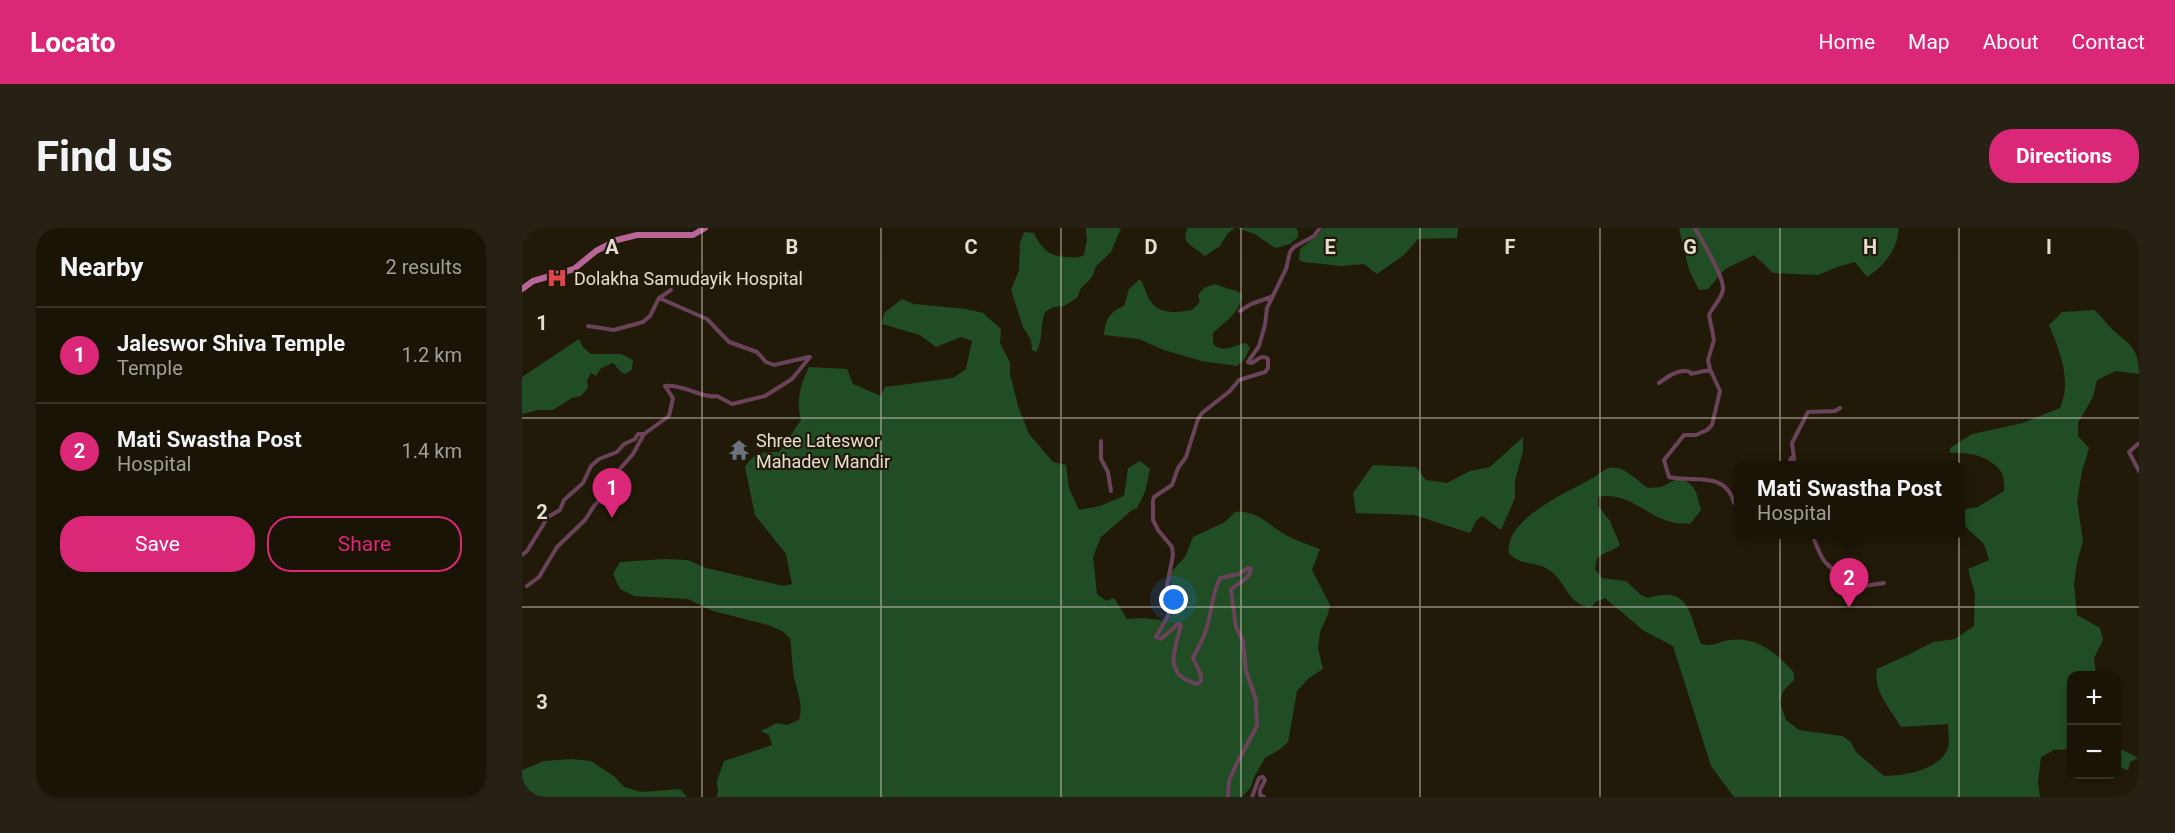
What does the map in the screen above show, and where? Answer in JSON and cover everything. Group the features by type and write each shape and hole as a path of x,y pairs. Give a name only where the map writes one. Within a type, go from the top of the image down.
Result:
{"main road":[{"path":"522,290 533,281 574,269 596,251 617,240 637,235 693,234 705,228"}],"street":[{"path":"1228,797 1229,781 1257,726 1256,700 1246,671 1243,641 1236,627 1231,590 1240,584 1251,569 1220,578 1216,585 1209,621 1193,658 1202,675 1201,681 1197,684 1192,683 1178,674 1173,662 1181,625 1178,624 1161,639 1156,637 1168,616 1171,604 1167,586 1173,555 1172,547 1158,530 1152,510 1154,497 1172,485 1178,468 1186,457 1202,413 1230,391 1239,380 1261,374 1268,368 1268,359 1265,357 1252,363 1248,362 1259,346 1271,297 1282,277 1290,252 1294,247 1314,236 1320,228"},
{"path":"1695,228 1719,274 1723,288 1719,300 1709,315 1714,340 1708,360 1720,391 1712,425 1696,435 1684,435 1664,458 1669,477 1701,478 1722,484 1728,488 1734,503"},
{"path":"588,326 614,330 643,322 650,316 659,298 671,290"},
{"path":"1240,311 1251,304 1271,297"},
{"path":"527,586 539,577 557,548 585,520 612,486 619,470 633,454 644,434 669,416 673,398 665,387 696,391 711,398 720,397 727,402 737,403 765,396 773,391 792,379 810,357 774,365 766,362 758,352 729,342 707,319 659,298"},
{"path":"1659,383 1678,372 1686,371 1693,374 1703,370 1711,371"},
{"path":"1790,461 1794,458 1792,443 1808,412 1835,411 1840,408"},
{"path":"522,555 548,518 560,510 564,500 583,483 591,466 599,459 616,452 624,444 635,439 638,434 644,434"},
{"path":"1101,441 1101,459 1108,472 1111,491"},
{"path":"2139,443 2132,447 2129,455 2139,471"},
{"path":"1814,539 1827,564 1849,583 1864,586 1884,583"},
{"path":"1252,797 1259,778 1263,777 1265,780 1260,795 1264,797"}],"green space":[{"path":"1086,228 1121,228 1111,252 1096,266 1092,277 1081,288 1077,298 1064,306 1053,307 1045,312 1040,343 1036,352 1032,350 1031,340 1023,327 1011,290 1019,270 1020,243 1024,232 1034,233 1040,244 1052,254 1076,257 1084,255 1087,240"},
{"path":"1188,228 1235,228 1228,233 1220,246 1205,256 1187,241 1185,237"},
{"path":"1237,228 1296,228 1298,237 1290,244 1275,248 1255,234"},
{"path":"1323,228 1458,228 1457,238 1418,239 1404,255 1377,274 1364,264 1341,266 1299,260 1300,249"},
{"path":"1679,228 1899,228 1893,250 1867,277 1855,262 1818,275 1773,273 1754,255 1725,269 1708,289 1699,290 1689,270"},
{"path":"1140,279 1152,303 1161,310 1167,311 1192,310 1200,302 1198,295 1204,288 1215,284 1242,294 1239,307 1213,333 1213,344 1225,349 1246,343 1250,348 1244,360 1237,366 1201,361 1164,350 1139,339 1104,335 1109,317 1124,306 1129,289"},
{"path":"902,299 914,304 983,313 1001,329 1000,343 1010,363 1010,374 1018,406 1029,434 1053,462 1066,465 1069,488 1079,510 1100,506 1124,496 1128,468 1140,461 1150,469 1145,492 1137,508 1101,537 1093,557 1097,594 1106,601 1114,598 1127,619 1168,621 1174,609 1170,580 1172,571 1185,557 1193,537 1225,522 1235,512 1254,515 1290,537 1320,549 1312,570 1330,605 1320,632 1318,648 1323,669 1309,678 1297,691 1288,742 1265,758 1251,787 1242,797 716,797 717,781 724,761 772,745 769,735 761,731 777,723 787,725 799,720 801,705 794,677 790,638 782,631 768,625 713,611 688,599 634,596 620,589 613,574 620,562 688,560 706,568 783,586 792,584 786,554 755,515 745,467 752,458 759,454 779,452 801,420 800,394 809,367 847,369 853,384 881,396 885,387 953,378 966,369 972,341 961,337 936,347 920,335 882,324 884,313"},
{"path":"2094,310 2133,349 2138,359 2139,374 2116,371 2097,380 2093,397 2078,423 2078,436 2089,448 2077,501 2083,541 2074,584 2077,615 2100,628 2103,640 2094,658 2096,671 2067,671 2067,749 2054,750 2041,757 2038,782 2040,797 1734,797 1711,766 1673,646 1644,631 1605,598 1590,608 1582,605 1575,601 1560,580 1549,570 1520,561 1509,554 1510,542 1516,530 1526,519 1552,500 1606,469 1619,468 1648,488 1661,487 1679,478 1689,483 1695,490 1701,510 1690,524 1673,523 1662,519 1618,497 1598,497 1598,506 1610,521 1620,545 1597,558 1595,569 1602,578 1626,581 1641,595 1648,598 1672,595 1680,599 1690,613 1701,644 1712,645 1739,639 1757,643 1781,659 1794,673 1794,680 1783,691 1780,703 1786,720 1799,730 1842,736 1850,741 1856,752 1884,776 1901,775 1930,767 1944,756 1948,748 1948,724 1901,727 1883,700 1876,677 1877,669 1933,642 1955,639 1974,626 1975,594 1968,569 1989,560 1983,544 1965,525 1965,509 1978,507 2004,491 2004,479 1999,469 1988,460 1972,454 1950,453 1950,448 1972,434 2023,423 2060,408 2065,377 2049,325 2062,312"},
{"path":"579,339 583,347 591,354 621,354 633,360 632,370 625,374 613,363 601,368 596,376 591,373 587,380 588,388 581,396 572,398 553,410 538,410 522,414 522,377"},
{"path":"1523,437 1523,451 1515,480 1515,498 1501,530 1482,516 1476,521 1470,533 1414,515 1356,513 1353,493 1373,465 1416,467 1426,480 1447,483 1470,471 1490,467"},
{"path":"2121,749 2138,758 2130,762 2128,770 2121,767"},
{"path":"572,759 591,761 615,777 624,787 641,792 680,789 687,797 522,797 522,770 544,761"}],"place":[{"name":"Dolakha Samudayik Hospital","path":"557,278"},
{"name":"Shree Lateswor Mahadev Mandir","path":"739,450"},
{"name":"Jaleswor Shiva Temple","path":"612,518"},
{"name":"Mati Swastha Post","path":"1849,608"}]}
